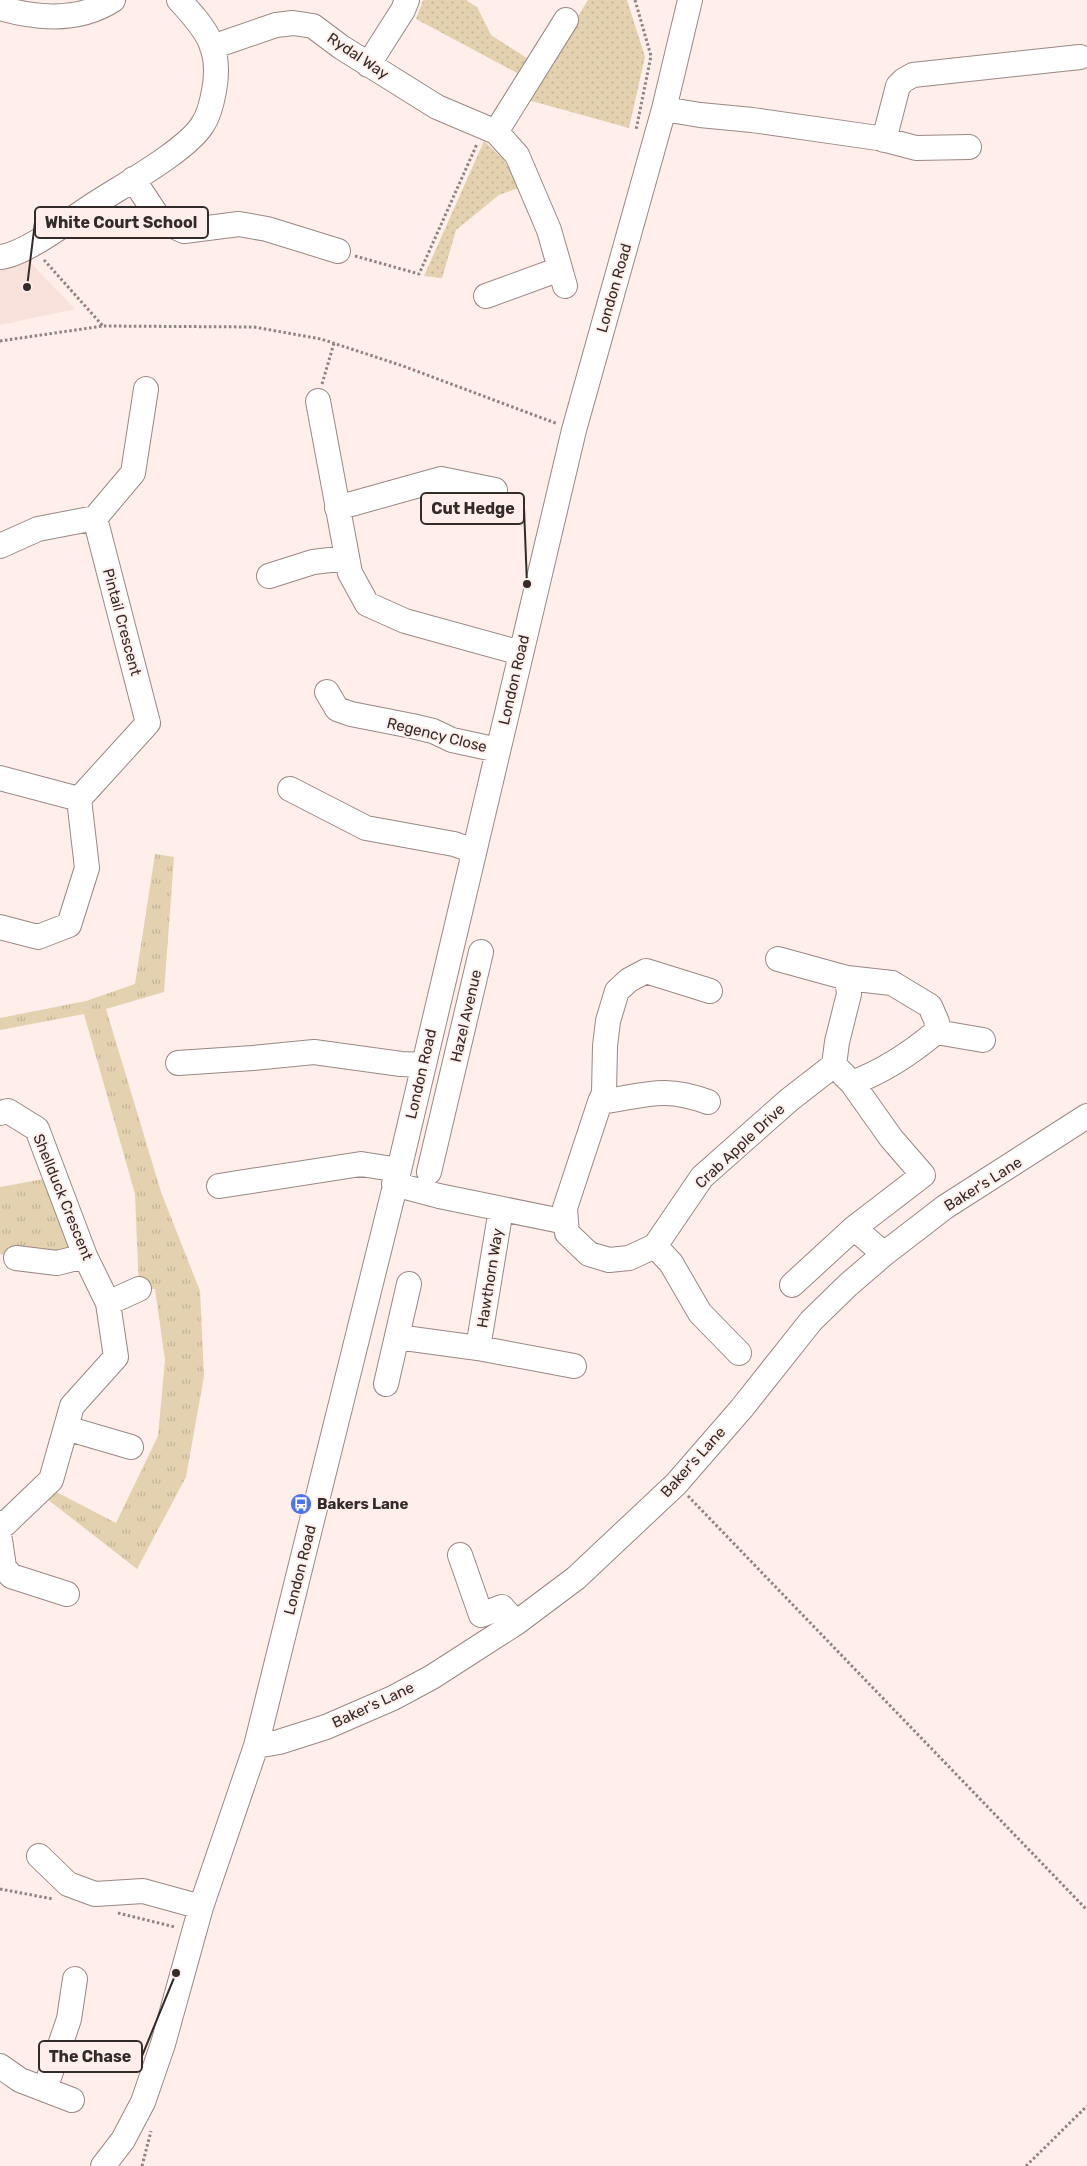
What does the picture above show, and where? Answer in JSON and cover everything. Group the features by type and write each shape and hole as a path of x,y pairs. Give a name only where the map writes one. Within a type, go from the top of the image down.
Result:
{"street":[{"path":"0,8 24,15 51,17 80,14 98,9 113,0"},
{"path":"0,256 30,245 133,179 186,143 203,124 212,101 218,72 212,47 203,27 179,0"},
{"path":"368,65 403,10 407,0"},
{"name":"London Road","path":"103,2166 123,2140 143,2102 163,2044 201,1907 256,1746 396,1177 574,430 664,109 690,0"},
{"path":"490,130 543,58 566,20"},
{"name":"Rydal Way","path":"212,47 276,26 300,24 313,26 368,65 437,108 490,130 517,155 549,230 562,278 486,296"},
{"path":"884,140 898,86 913,75 1080,57"},
{"path":"664,109 884,140 916,148 969,147"},
{"path":"133,179 160,220 184,231 239,224 338,251"},
{"path":"0,546 38,529 96,518 133,473 146,389"},
{"path":"318,401 350,573 367,604 405,621 521,653"},
{"path":"337,508 441,479 495,490"},
{"name":"Pintail Crescent","path":"79,799 148,723 96,518"},
{"path":"269,576 313,562 347,558"},
{"name":"Regency Close","path":"327,692 337,709 351,714 433,731 452,740 498,750"},
{"path":"0,778 79,799 87,868 69,925 38,937 0,928"},
{"path":"290,789 366,828 454,844 474,851"},
{"name":"Hazel Avenue","path":"429,1172 481,952"},
{"path":"778,959 847,978 892,983 930,1006 937,1022 936,1032 920,1045 869,1077 852,1083"},
{"path":"710,991 646,971 629,980 617,991 608,1021 604,1046 604,1092 565,1208 566,1222 567,1233 589,1254 609,1260 629,1258 656,1246 671,1263 700,1313 739,1353"},
{"path":"792,1285 854,1228 923,1175 891,1138 852,1083 834,1065 836,1042 848,994 847,978"},
{"path":"936,1032 983,1040"},
{"name":"Hazel Avenue","path":"178,1063 238,1060 314,1052 401,1064 422,1069 451,1080"},
{"name":"Crab Apple Drive","path":"656,1246 702,1177 789,1100 834,1065"},
{"path":"600,1102 652,1092 673,1092 708,1102"},
{"name":"Shellduck Crescent","path":"0,1114 8,1112 37,1129 85,1256 108,1303 116,1357 72,1406 66,1428"},
{"name":"Baker's Lane","path":"256,1746 279,1742 326,1727 392,1698 432,1677 516,1623 576,1578 676,1484 742,1408 811,1321 884,1254 945,1207 1087,1116"},
{"path":"219,1186 368,1164 439,1196 566,1222"},
{"name":"Hawthorn Way","path":"478,1348 501,1209"},
{"path":"854,1228 884,1254"},
{"path":"16,1258 57,1263 85,1256"},
{"path":"386,1384 409,1284"},
{"path":"108,1303 139,1289"},
{"name":"Hawthorn Way","path":"397,1337 478,1348 574,1366"},
{"path":"0,1522 5,1524 51,1480 66,1428 131,1447"},
{"path":"0,1540 4,1567 11,1576 67,1594"},
{"path":"460,1555 481,1615 502,1607 516,1623"},
{"path":"39,1856 68,1884 94,1894 143,1891 201,1907"},
{"path":"44,2090 69,2019 75,1979"},
{"path":"0,2066 20,2080 72,2100"},
{"name":"London Road","path":"121,2166 123,2140"}],"path":[{"path":"338,251 419,274 490,130"},
{"path":"30,245 104,326"},
{"path":"0,341 104,326 254,327 321,339 403,366 574,430"},
{"path":"318,401 334,344"},
{"path":"676,1484 1087,1910"},
{"path":"1026,2166 1087,2106"}],"shaded area":[{"path":"23,255 75,309 0,325 0,265"}],"green space":[{"path":"423,0 466,0 477,7 491,35 530,60 521,75 416,19"},
{"path":"588,0 627,0 645,57 629,128 528,100"},
{"path":"484,141 503,159 521,187 499,195 456,230 442,278 424,276"},
{"path":"155,854 174,857 164,992 106,1009 161,1192 200,1291 204,1376 186,1477 137,1569 38,1492 45,1486 116,1523 158,1436 165,1360 155,1289 139,1289 135,1194 84,1014 0,1030 0,1018 86,1001 135,984"},
{"path":"55,1177 85,1256 16,1258 0,1254 0,1187"}],"place":[{"name":"White Court School","path":"27,287"},
{"name":"Cut Hedge","path":"527,584"},
{"name":"Bakers Lane","path":"301,1504"},
{"name":"The Chase","path":"176,1973"}]}
